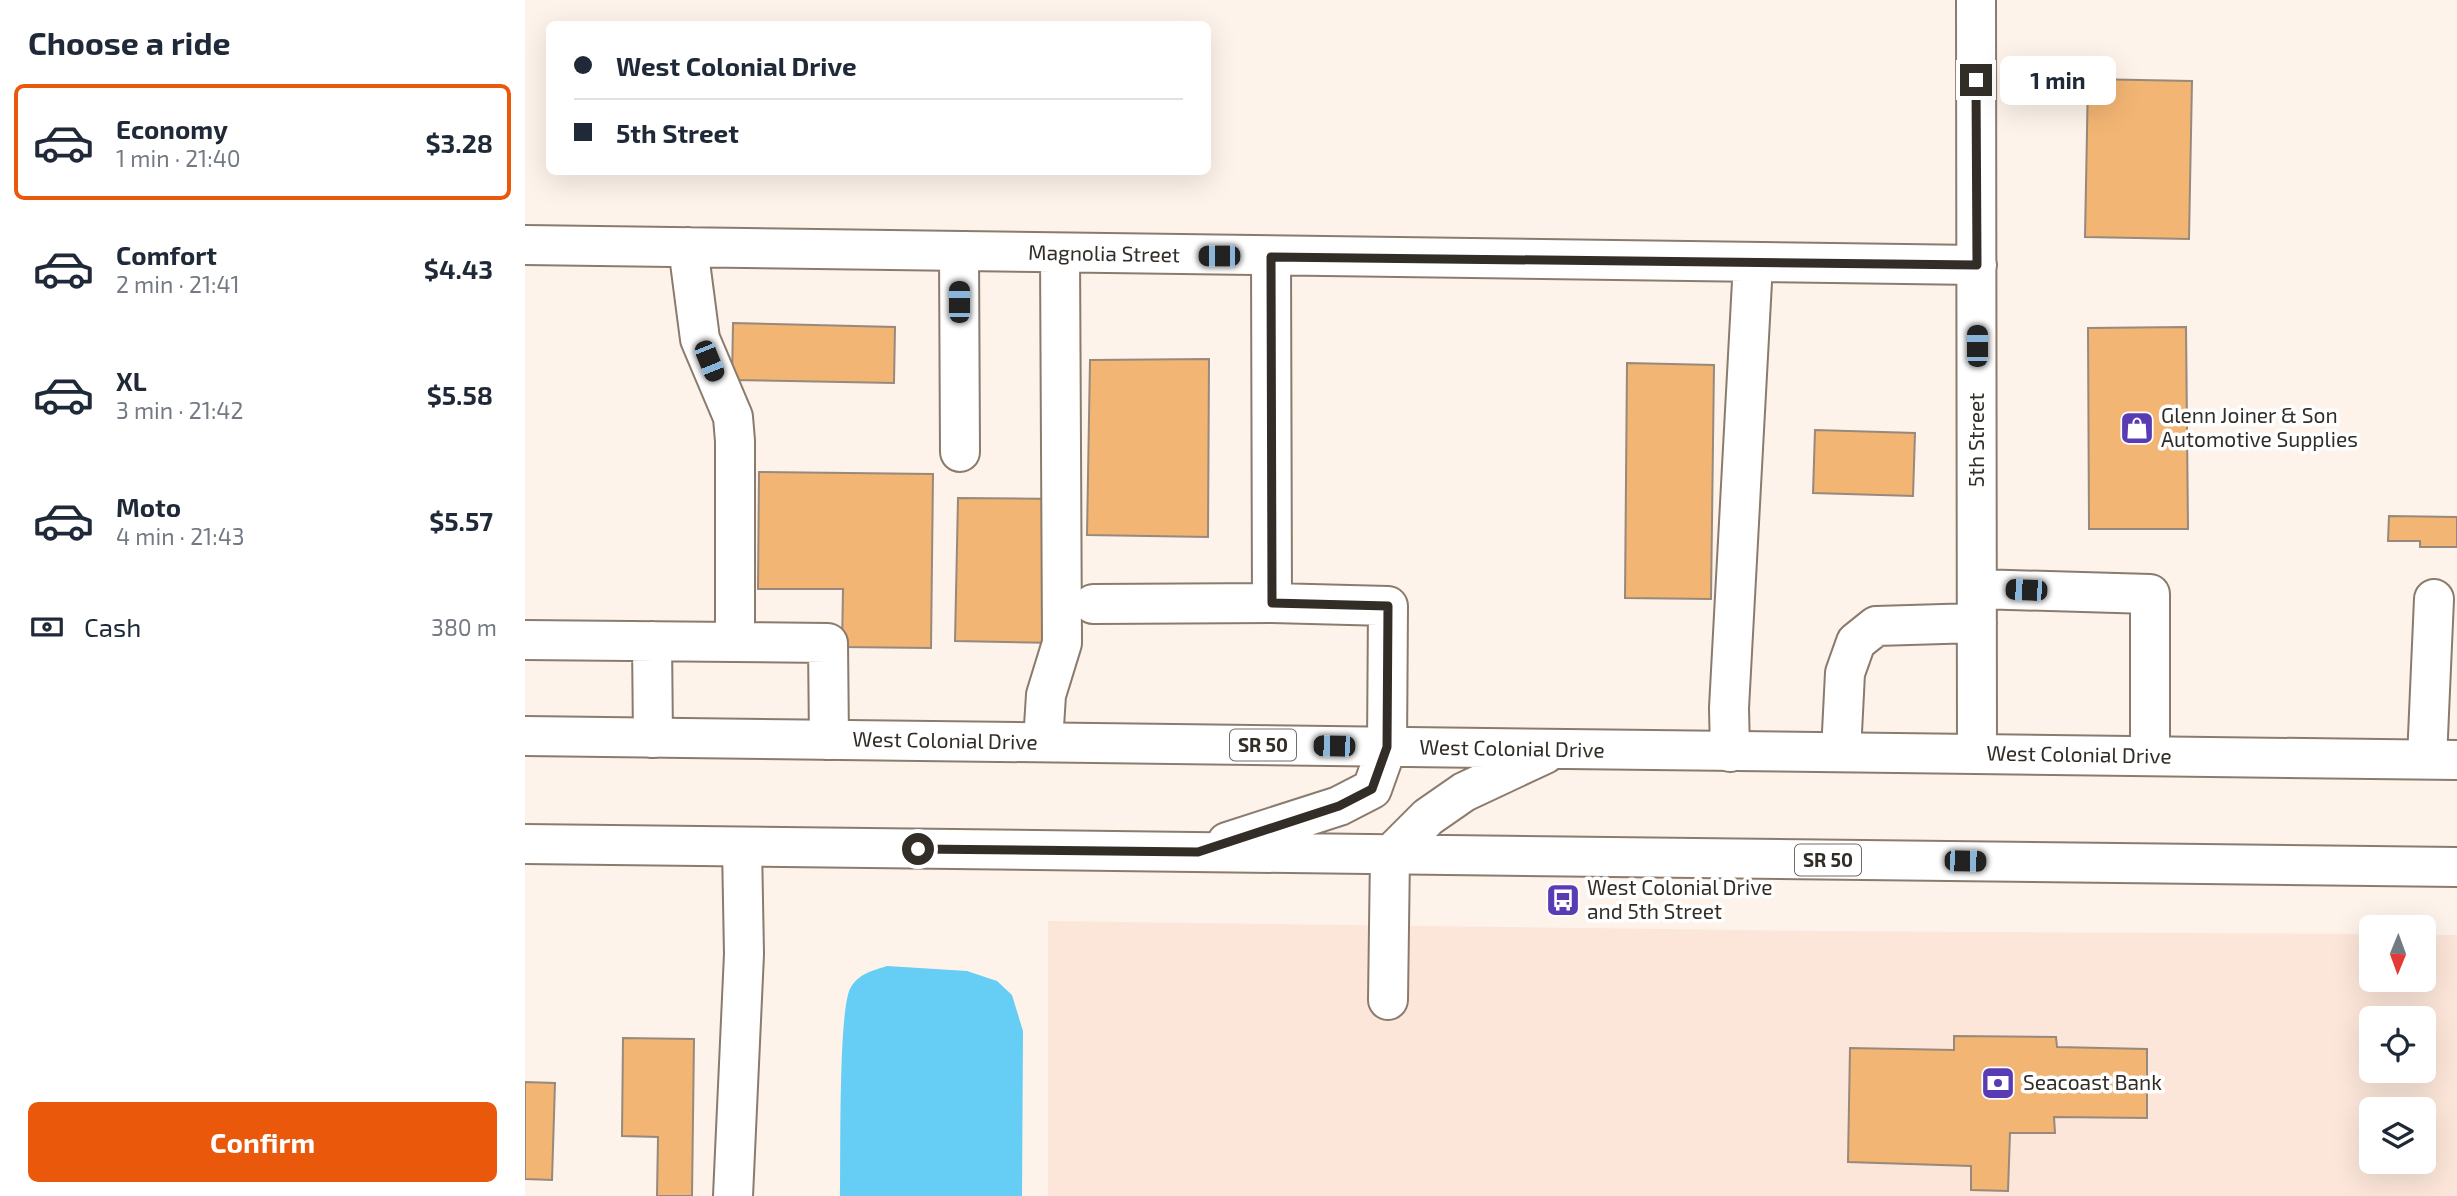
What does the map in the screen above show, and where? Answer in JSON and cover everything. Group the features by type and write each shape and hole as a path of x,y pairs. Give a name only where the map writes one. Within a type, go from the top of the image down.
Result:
{"main road":[{"name":"5th Street","path":"1976,0 1977,754"},
{"name":"Magnolia Street","path":"525,245 1977,265"},
{"path":"688,247 700,339 733,417 735,642"},
{"path":"959,252 960,452"},
{"path":"1043,742 1045,695 1062,643 1061,254"},
{"path":"1271,257 1272,603"},
{"path":"1730,752 1729,708 1753,263"},
{"path":"1841,752 1845,673 1856,642 1876,626 1977,606 2150,594 2150,756"},
{"path":"2434,598 2442,759"},
{"path":"1093,604 1272,603 1388,606 1387,747 1372,789 1339,806 1198,852"},
{"path":"525,640 828,643 829,740"},
{"path":"652,641 653,738"},
{"name":"West Colonial Drive","path":"525,736 2442,759"},
{"path":"1388,1000 1390,855 1428,817 1464,792 1553,750"},
{"name":"SR 50","path":"525,845 2457,867"},
{"path":"733,1196 744,954 742,847"}],"shaded area":[{"path":"1048,921 1819,931 2359,934 2359,992 2436,992 2436,935 2457,935 2457,1196 1048,1196"}],"water":[{"path":"887,966 967,971 997,981 1012,995 1023,1031 1022,1196 840,1196 842,1053 847,1000 851,987 858,979"}],"building":[{"path":"2088,79 2192,81 2189,239 2085,237"},
{"path":"733,323 895,327 894,383 732,380"},
{"path":"2186,327 2188,529 2089,529 2088,328"},
{"path":"1209,359 1208,537 1087,535 1090,360"},
{"path":"1627,363 1714,365 1711,599 1625,598"},
{"path":"1815,430 1915,433 1913,496 1813,493"},
{"path":"759,472 933,474 931,648 842,647 843,589 758,589"},
{"path":"958,498 1059,499 1056,643 955,641"},
{"path":"2389,516 2457,517 2457,547 2420,547 2420,541 2388,541"},
{"name":"Seacoast Bank","path":"1954,1036 2056,1037 2057,1047 2147,1049 2147,1118 2054,1117 2055,1133 2010,1133 2008,1191 1971,1190 1971,1166 1848,1162 1850,1048 1954,1050"},
{"path":"623,1038 694,1039 692,1196 657,1196 658,1137 622,1136"},
{"path":"525,1082 555,1083 552,1180 525,1179"}],"place":[{"name":"Glenn Joiner & Son Automotive Supplies","path":"2137,428"},
{"name":"West Colonial Drive and 5th Street","path":"1563,900"},
{"name":"Seacoast Bank","path":"1998,1083"}],"route":[{"path":"918,849 1198,852 1339,806 1372,789 1387,747 1388,606 1272,603 1271,257 1977,265 1976,80"}]}
